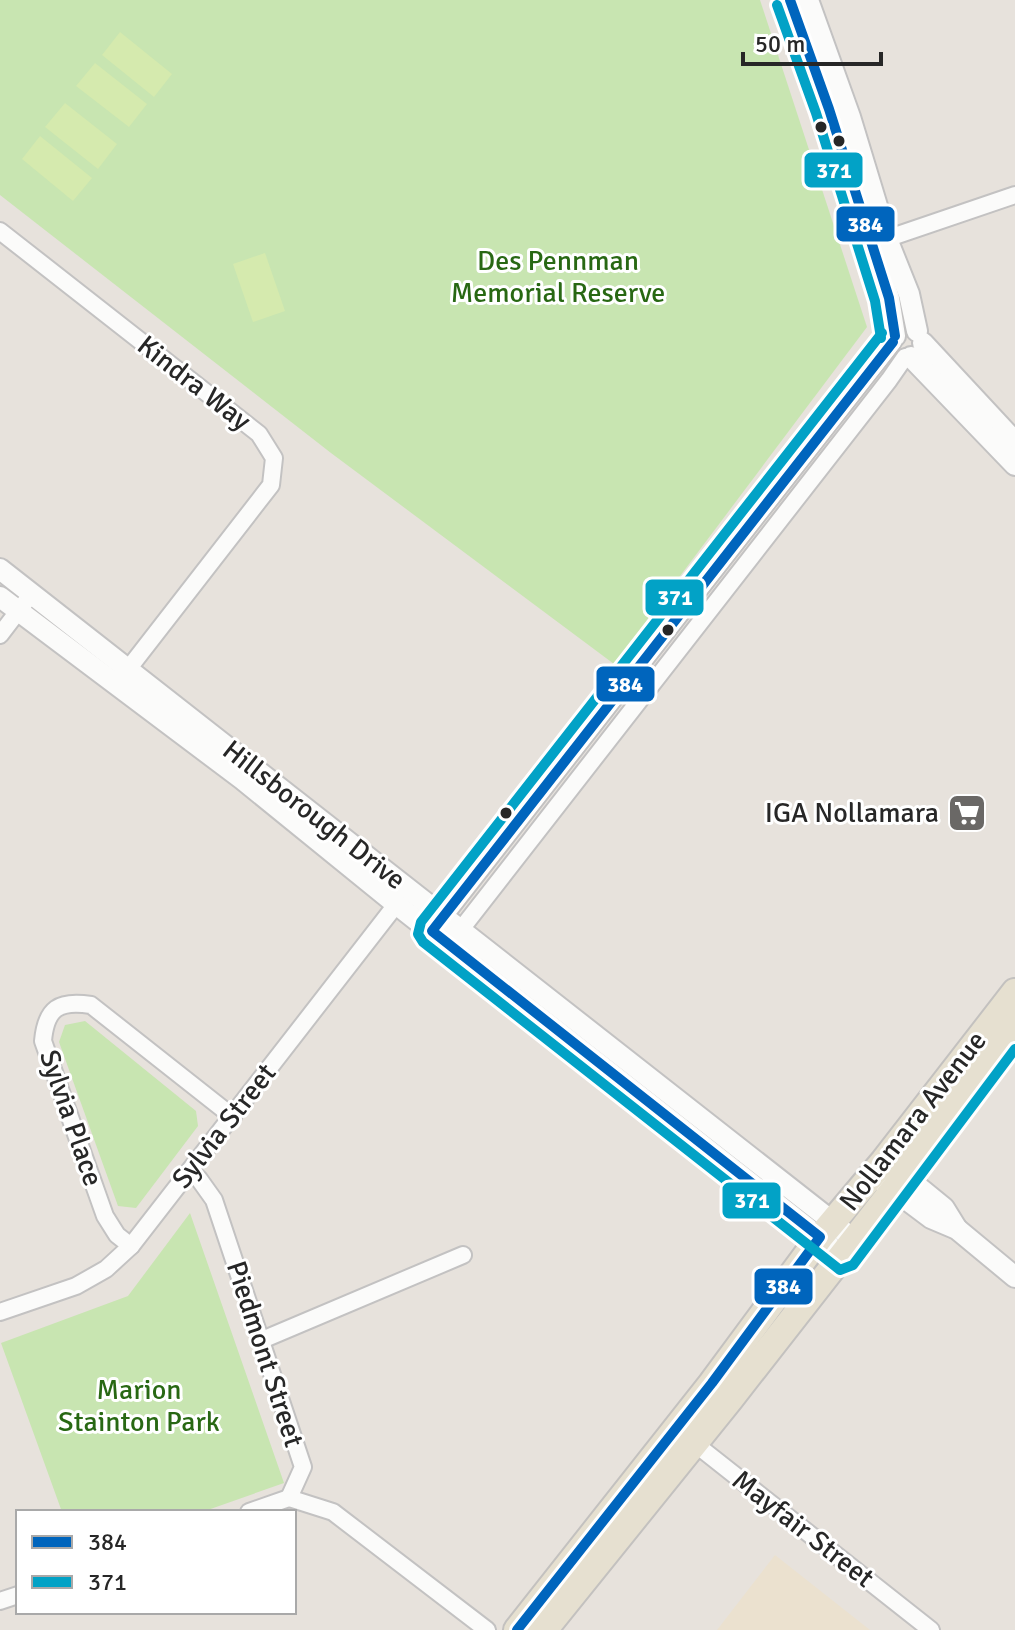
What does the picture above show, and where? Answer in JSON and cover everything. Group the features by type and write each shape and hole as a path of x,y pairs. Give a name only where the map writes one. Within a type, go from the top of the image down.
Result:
{"main road":[{"name":"Nollamara Avenue","path":"517,1630 848,1248 889,1175 1005,1027 1015,992"},
{"name":"Nollamara Avenue","path":"544,1630 685,1436 712,1383 826,1229 889,1175"}],"street":[{"path":"790,0 837,106"},
{"path":"454,937 889,380 907,344 909,294 879,242 808,0"},
{"path":"879,242 1015,195"},
{"name":"Kindra Way","path":"0,231 259,434 274,458 271,485 122,677"},
{"path":"907,344 992,430 1015,465"},
{"path":"438,924 907,344"},
{"path":"992,430 1015,442"},
{"name":"Hillsborough Drive","path":"0,569 33,594 122,677 242,779 438,924 848,1248"},
{"path":"0,635 33,594"},
{"name":"Hillsborough Drive","path":"0,597 18,612 122,677"},
{"name":"Sylvia Street","path":"0,1312 76,1286 106,1269 131,1246 402,897"},
{"name":"Sylvia Place","path":"131,1246 117,1235 105,1216 43,1041 45,1023 55,1008 72,1002 91,1005 233,1117"},
{"name":"Piedmont Street","path":"190,1171 214,1200 303,1467 289,1498"},
{"path":"889,1175 944,1208 957,1229 1015,1277"},
{"path":"262,1340 463,1255"},
{"name":"Mayfair Street","path":"685,1436 931,1630"},
{"path":"255,1510 289,1498 333,1512 487,1630"}],"shaded area":[{"path":"775,1555 870,1630 717,1630"}],"green space":[{"name":"Des Pennman Memorial Reserve","path":"0,0 760,0 867,327 614,664 331,453 0,195"},
{"path":"120,32 172,74 154,97 102,55"},
{"path":"95,63 147,104 129,127 76,86"},
{"path":"65,103 117,144 98,169 45,127"},
{"path":"40,136 92,178 73,201 22,159"},
{"path":"265,253 285,311 253,322 233,264"},
{"path":"85,1021 196,1111 198,1126 136,1208 118,1206 59,1042 65,1025"},
{"name":"Marion Stainton Park","path":"190,1213 284,1483 208,1510 61,1510 1,1343 128,1296"}],"transit line":[{"name":"384","path":"790,0 829,109 889,298 895,336"},
{"name":"371","path":"777,5 816,113 875,301 881,338"},
{"name":"371","path":"882,333 421,922 418,934 423,942 840,1270 853,1265 1015,1049"},
{"name":"384","path":"517,1630 712,1383 820,1237 432,931 893,342"}],"place":[{"name":"IGA Nollamara","path":"967,813"}]}
